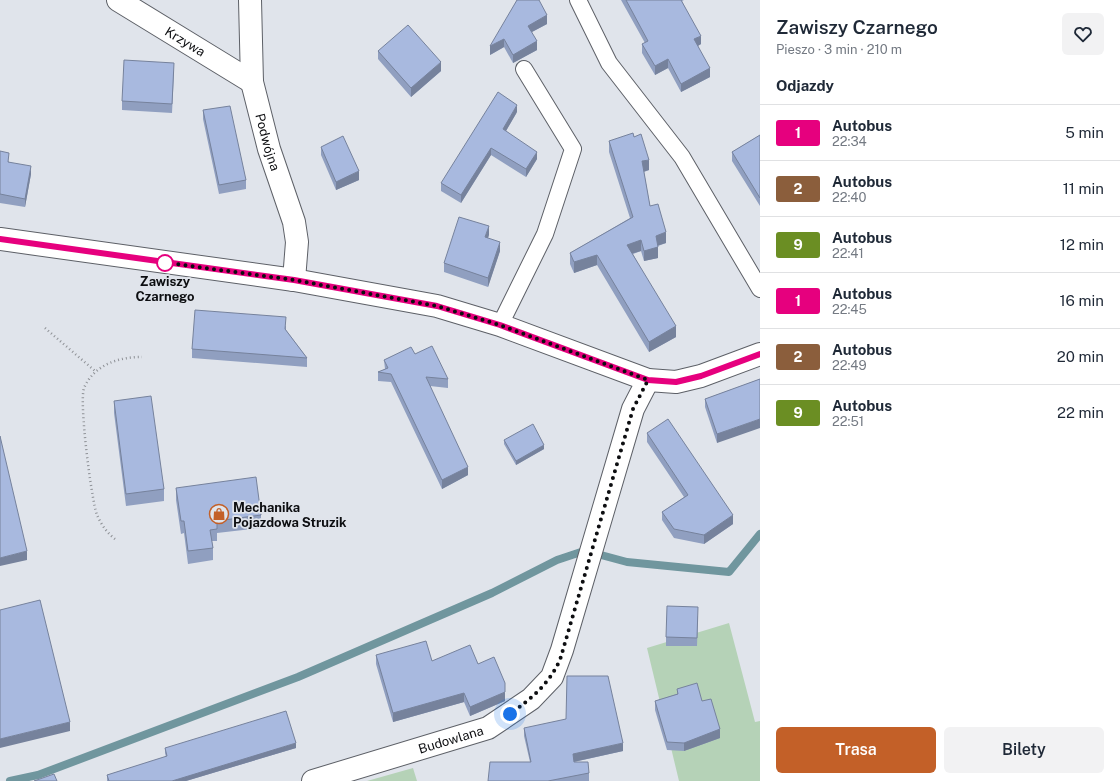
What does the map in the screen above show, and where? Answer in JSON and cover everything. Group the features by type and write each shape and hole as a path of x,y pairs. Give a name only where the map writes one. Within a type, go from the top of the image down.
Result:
{"street":[{"name":"Krzywa","path":"118,0 252,82"},
{"name":"Podwójna","path":"250,0 252,82 269,149 294,222 297,242 294,280"},
{"path":"0,238 294,280 437,306 500,325 648,380 676,382 701,376 760,354"},
{"name":"Budowlana","path":"313,781 336,778 488,728 531,699 552,676 561,655 633,409 648,380"}],"lane":[{"path":"578,0 609,63 682,157 760,289"},
{"path":"500,325 545,234 573,149 524,69"}],"path":[{"path":"46,328 95,371"},
{"path":"115,539 107,533 97,515 90,486 87,460 84,389 95,371 113,361 142,358"}],"green space":[{"path":"729,623 755,722 760,721 760,781 679,781 647,648"},
{"path":"413,768 417,781 367,781"}],"building":[{"path":"517,0 539,0 547,15 528,26 537,41 513,55 504,39 490,46"},
{"path":"626,0 681,0 701,36 694,39 710,68 681,84 668,59 655,66 642,44 648,41"},
{"path":"408,25 441,62 411,88 378,51"},
{"path":"124,60 174,63 172,104 122,101"},
{"path":"498,92 517,105 503,129 537,152 526,169 491,148 461,195 441,183"},
{"path":"230,106 246,180 219,185 203,110"},
{"path":"633,133 634,137 641,134 649,160 642,161 650,206 658,204 666,232 656,236 658,247 644,251 641,240 627,245 676,326 649,342 597,255 574,262 570,253 633,217 609,141"},
{"path":"760,135 760,198 732,152"},
{"path":"343,136 359,171 336,182 321,147"},
{"path":"0,151 9,153 8,162 31,166 25,199 0,194"},
{"path":"459,217 489,226 485,237 500,242 488,278 444,263"},
{"path":"195,310 286,317 285,329 307,358 192,349"},
{"path":"432,346 448,379 426,377 468,467 442,480 391,374 378,372 388,368 384,360 411,347 415,354"},
{"path":"760,379 760,419 717,434 705,399"},
{"path":"151,396 164,489 126,494 114,401"},
{"path":"668,419 733,515 704,535 674,529 662,512 688,495 647,433"},
{"path":"533,424 544,445 516,461 504,440"},
{"path":"0,436 27,551 0,558"},
{"name":"Mechanika Pojazdowa Struzik","path":"256,477 261,515 217,521 217,529 210,530 213,548 188,551 184,521 181,521 176,488"},
{"path":"40,600 70,722 0,739 0,610"},
{"path":"667,606 698,607 697,638 666,637"},
{"path":"426,641 432,661 470,645 478,664 494,657 505,683 505,692 470,707 464,693 393,713 376,655"},
{"path":"567,676 608,676 623,743 573,754 574,762 588,762 589,773 548,781 488,781 490,762 531,762 524,728 566,719"},
{"path":"697,683 702,701 711,699 720,729 684,743 667,742 655,701 678,694 677,689"},
{"path":"286,711 296,743 172,781 109,781 107,775 167,756 165,748"},
{"path":"54,774 57,781 34,781"}],"waterway":[{"path":"601,555 627,562 729,572 760,534"},
{"path":"10,781 38,775 298,677 492,593 557,560 584,551"}],"bus line":[{"name":"1","path":"0,239 294,280 437,306 500,325 554,344 606,366 648,380 676,382 701,376 760,354"}],"place":[{"name":"Zawiszy Czarnego","path":"165,263"},
{"name":"Mechanika Pojazdowa Struzik","path":"219,514"}],"route":[{"path":"165,263 161,262 294,280 437,306 500,325 554,344 606,366 648,380 633,409 560,660 552,676 531,699 510,714"}]}
